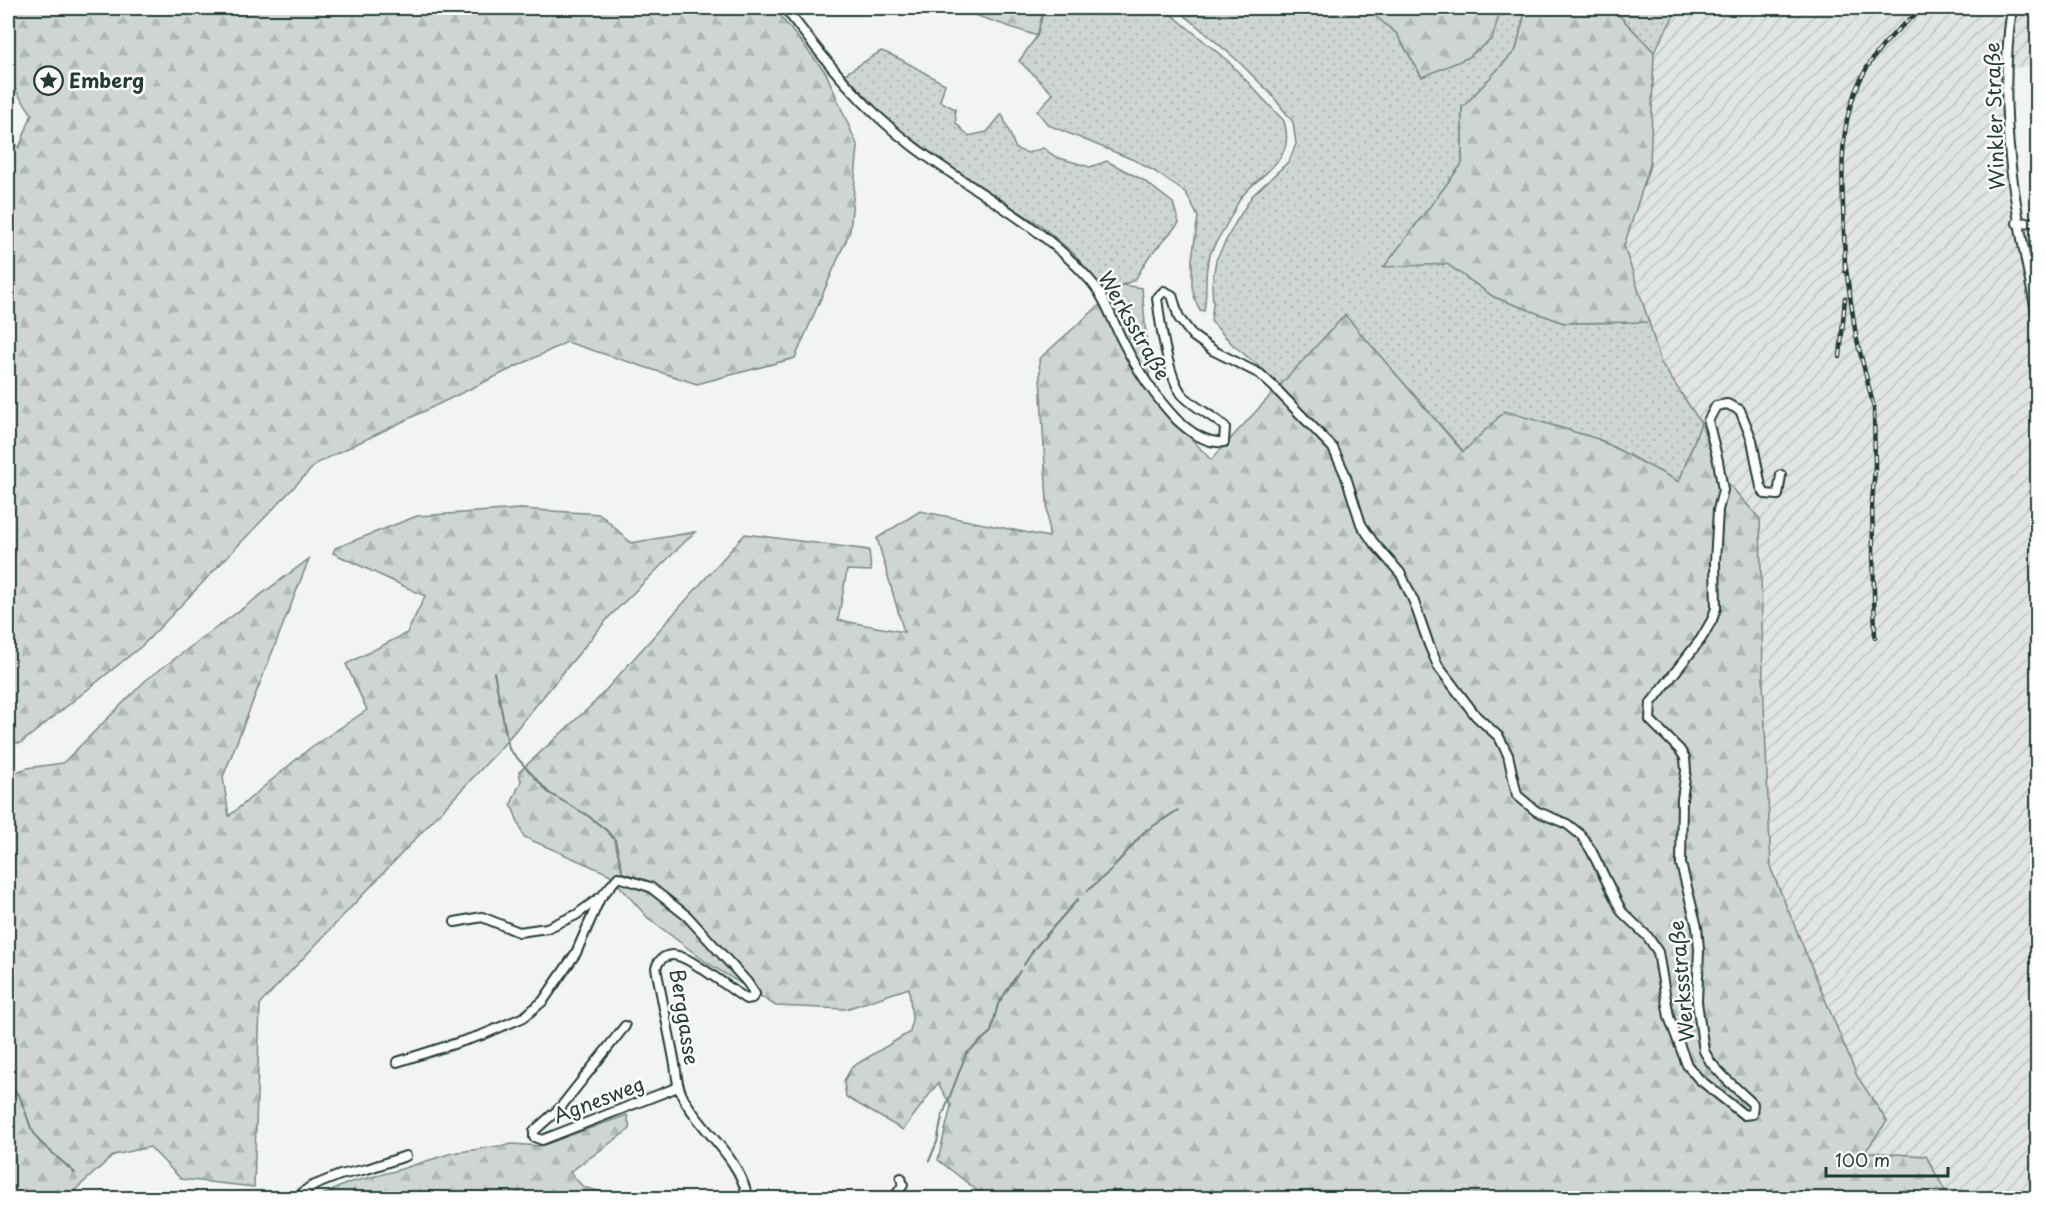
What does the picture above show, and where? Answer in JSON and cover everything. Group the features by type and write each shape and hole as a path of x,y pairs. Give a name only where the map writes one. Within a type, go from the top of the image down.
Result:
{"street":[{"name":"Werksstraße","path":"784,8 852,92 882,122 965,184 1055,244 1073,262 1091,281 1106,304 1128,353 1144,381 1167,410 1187,429 1212,443 1224,442 1225,427 1181,393 1172,372 1157,298 1164,291 1172,295 1179,318 1193,336 1214,351 1260,374 1333,448 1345,474 1361,524 1373,542 1401,574 1438,666 1476,716 1498,737 1508,755 1517,795 1536,811 1567,824 1581,835 1622,912 1648,938 1658,952 1669,1017 1687,1065 1699,1078 1744,1115 1752,1114 1753,1104 1711,1063 1704,1051 1697,1002 1699,949 1697,927 1681,864 1682,799 1686,765 1680,750 1650,720 1649,711 1651,703 1662,687 1701,639 1716,608 1715,562 1718,510 1723,490 1708,421 1716,406 1727,404 1740,410 1752,440 1764,494 1778,495 1781,475"},
{"name":"Winkler Straße","path":"2012,8 2007,41 2006,75 2009,151 2018,223 2037,320"},
{"path":"2018,223 2037,222"},
{"name":"Berggasse","path":"455,922 482,917 519,933 547,928 576,915 602,896 618,877 651,887 687,916 747,982 755,994 752,998 746,999 681,956 666,956 658,962 656,968 678,1087 684,1100 732,1160 746,1186 748,1198"},
{"name":"Berggasse","path":"398,1062 482,1035 524,1017 543,1001 576,953 602,896"},
{"name":"Agnesweg","path":"625,1026 560,1108 534,1131 534,1137 542,1140 678,1087"},
{"path":"297,1198 310,1188 340,1175 406,1156"},
{"path":"894,1198 903,1185 901,1178"}],"shaded area":[{"path":"1678,8 2037,8 2037,66 2003,68 2003,148 2007,193 2038,352 2037,1198 1949,1198 1926,1156 1865,1152 1887,1121 1857,1076 1771,869 1763,680 1760,519 1719,473 1701,423 1661,363 1624,246 1650,165 1654,52"}],"green space":[{"path":"8,8 774,8 826,73 858,147 850,231 795,358 697,384 567,342 317,463 143,645 21,743 8,743 8,134 19,148 32,114 8,80"},
{"path":"954,8 1044,8 1037,36"},
{"path":"1044,8 1166,8 1228,61 1284,121 1287,134 1286,146 1282,155 1241,198 1211,252 1207,266 1204,311 1200,310 1195,300 1192,286 1192,259 1198,217 1186,193 1134,160 1048,125 1037,111 1053,94 1019,61 1037,36"},
{"path":"1176,8 1366,8 1397,34 1422,77 1500,12 1501,8 1526,8 1516,50 1462,108 1462,164 1385,266 1447,264 1494,297 1564,323 1649,322 1661,363 1701,423 1679,482 1598,439 1464,452 1345,316 1279,388 1261,368 1233,345 1211,321 1212,284 1216,260 1252,196 1289,161 1296,144 1293,122 1271,94 1237,60"},
{"path":"1366,8 1501,8 1492,39 1467,58 1422,77 1397,34"},
{"path":"1526,8 1612,8 1654,52 1650,165 1624,246 1649,322 1564,323 1494,297 1447,264 1384,267 1462,164 1462,108 1516,50"},
{"path":"1612,8 1678,8 1654,52"},
{"path":"881,51 945,84 940,101 955,109 956,123 968,136 987,132 1002,114 1016,149 1028,153 1043,148 1056,157 1090,167 1107,161 1143,180 1173,203 1179,223 1148,258 1135,280 1122,285 1108,297 1073,253 1039,224 942,161 886,119 845,74"},
{"path":"1122,285 1142,288 1151,395 1211,460 1345,315 1463,452 1505,411 1598,439 1679,482 1701,423 1719,473 1760,519 1763,680 1771,869 1857,1076 1887,1121 1865,1152 1926,1156 1949,1198 987,1198 938,1160 951,1106 938,1083 903,1130 846,1097 844,1081 852,1067 910,1032 912,1019 909,988 846,1009 776,1006 706,962 648,918 609,874 524,837 511,804 521,781 519,772 595,702 745,534 869,550 871,571 847,570 838,620 904,632 877,538 920,511 1049,537 1039,359"},
{"path":"520,509 600,514 631,543 695,532 609,617 500,749 260,1004 254,1187 181,1179 150,1147 114,1155 66,1198 8,1198 8,775 27,768 63,763 146,680 309,559 223,777 229,816 310,748 367,710 346,664 407,633 425,596 333,553 335,548 417,516"},
{"path":"627,1115 630,1129 570,1172 583,1187 622,1198 316,1198 348,1183 452,1153 513,1144 540,1146"}],"waterway":[{"path":"494,672 509,749 549,793 587,815 606,830 615,840 622,870"},
{"path":"1087,891 1109,872 1144,832 1178,810"},
{"path":"1024,965 1034,949 1078,899"},
{"path":"929,1161 937,1142 942,1117 966,1054 991,1032 998,1004 1020,971"},
{"path":"8,1083 20,1097 31,1128 39,1141 75,1173"}],"railway":[{"path":"1845,271 1843,159 1846,126 1854,95 1868,65 1891,36 1924,8"},
{"path":"1845,262 1856,336 1874,408 1875,469 1872,501 1875,638"},
{"path":"1840,357 1845,298"}],"place":[{"name":"Emberg","path":"48,81"}]}
